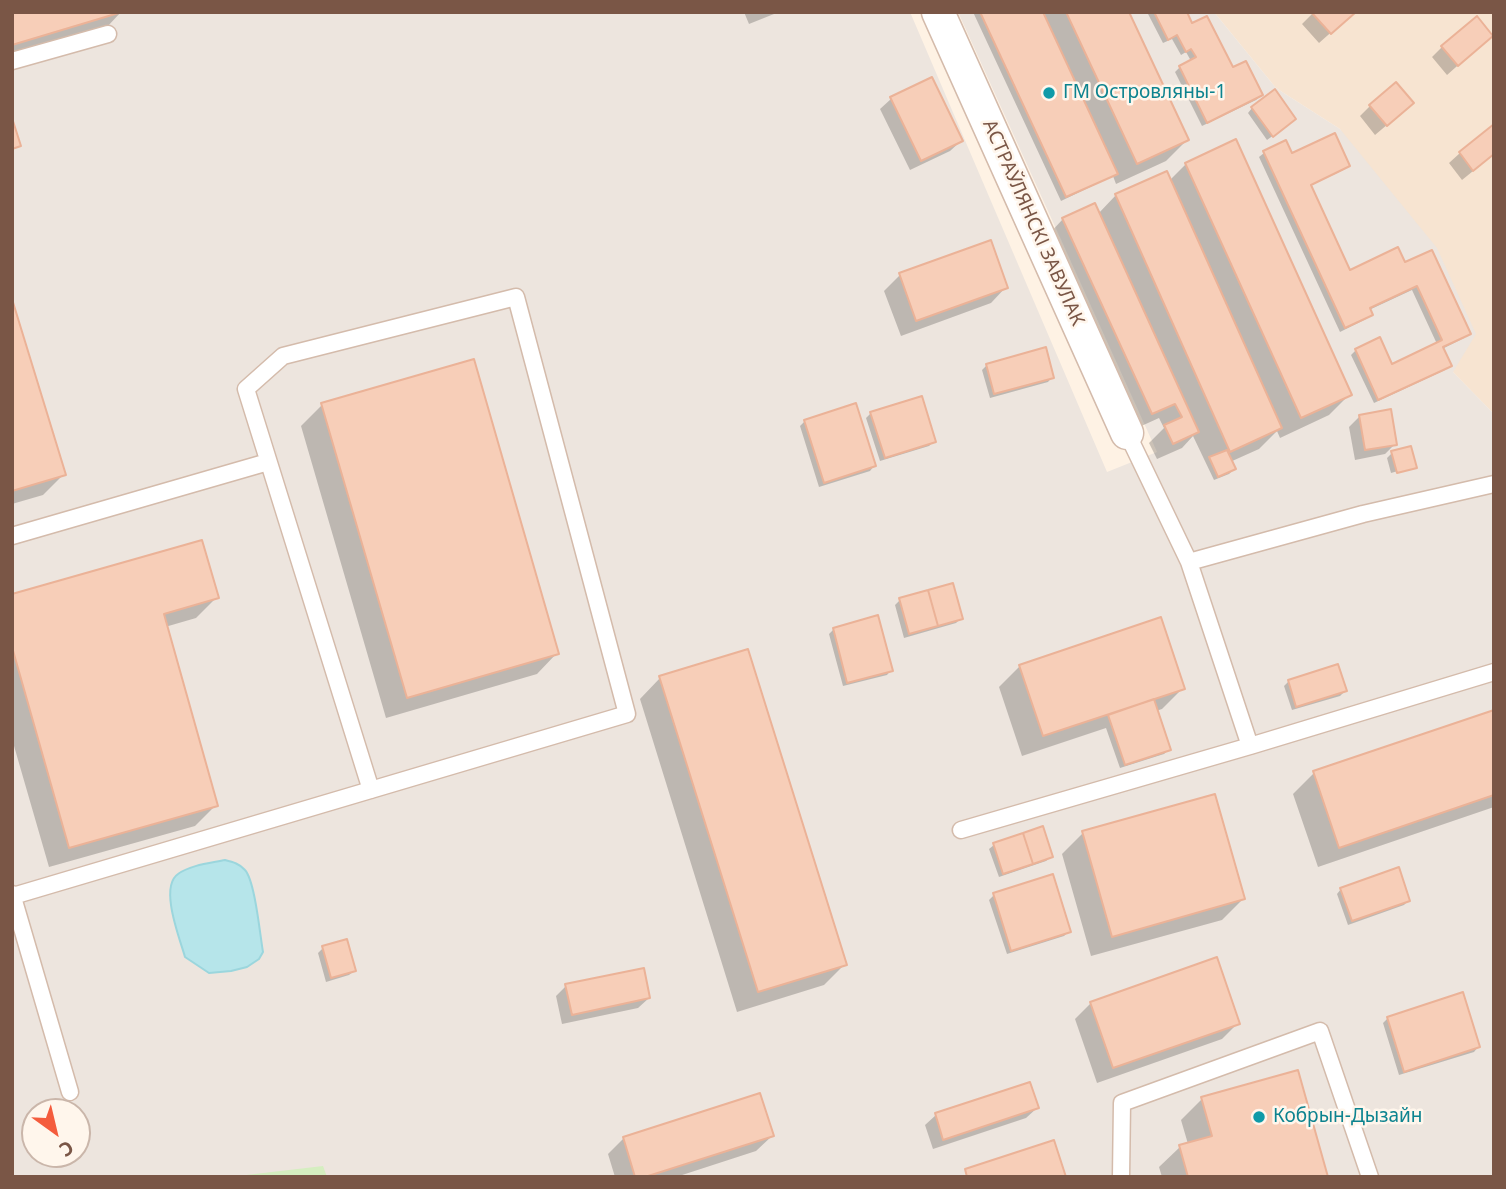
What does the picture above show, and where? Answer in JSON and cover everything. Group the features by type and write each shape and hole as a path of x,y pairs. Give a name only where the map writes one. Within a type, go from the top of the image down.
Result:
{"street":[{"name":"АСТРАЎЛЯНСКІ ЗАВУЛАК","path":"938,12 1127,433"}],"lane":[{"path":"12,61 108,34"},
{"path":"70,1092 13,895 371,790 627,714 516,297 283,356 246,389 371,790"},
{"path":"1127,433 1189,562 1250,746"},
{"path":"12,536 268,462"},
{"path":"1189,562 1363,514 1494,484"},
{"path":"961,830 1494,672"},
{"path":"1121,1177 1122,1103 1320,1031 1370,1177"}],"shaded area":[{"path":"12,12 910,12 1107,472 1157,452 958,12 1214,12 1276,88 1340,129 1437,248 1476,334 1453,372 1494,414 1494,1177 12,1177"},
{"path":"1214,12 1494,12 1494,414 1453,372 1340,129 1276,88"}],"green space":[{"path":"323,1166 327,1177 229,1177"}],"water":[{"path":"225,860 241,866 249,876 263,952 259,959 247,967 209,973 185,957 172,914 170,890 178,874 188,868"}],"building":[{"path":"12,12 122,12 12,45"},
{"name":"ГМ Островляны-1","path":"980,12 1043,12 1118,174 1066,197"},
{"path":"1066,12 1129,12 1189,140 1137,164"},
{"path":"1154,12 1187,12 1192,23 1207,16 1233,67 1246,61 1263,95 1207,123 1179,66 1196,57 1191,49 1186,52 1177,35 1168,40"},
{"path":"1311,12 1356,12 1331,34"},
{"path":"1477,16 1493,36 1458,66 1441,46"},
{"path":"932,77 963,141 921,161 890,97"},
{"path":"1396,82 1414,103 1387,126 1369,105"},
{"path":"1275,89 1296,119 1273,137 1251,107"},
{"path":"12,118 21,146 12,149"},
{"path":"1494,124 1494,154 1473,171 1459,152"},
{"path":"1335,133 1350,166 1311,185 1350,270 1398,247 1405,262 1432,250 1471,334 1443,347 1452,366 1378,400 1355,349 1380,337 1392,364 1442,340 1417,286 1370,308 1373,315 1345,328 1263,151 1286,140 1292,153"},
{"path":"1236,139 1352,395 1301,418 1185,163"},
{"path":"1167,171 1282,428 1230,452 1115,194"},
{"path":"1095,203 1199,432 1173,444 1164,425 1182,417 1175,404 1152,414 1062,218"},
{"path":"991,240 1008,288 916,321 899,273"},
{"path":"12,299 66,475 12,491"},
{"path":"1046,347 1054,378 994,394 986,364"},
{"path":"474,359 559,654 407,698 321,403"},
{"path":"922,396 936,442 885,458 870,412"},
{"path":"856,403 876,466 824,483 804,420"},
{"path":"1391,409 1397,445 1365,450 1359,415"},
{"path":"1411,446 1417,468 1397,473 1391,451"},
{"path":"1227,450 1236,469 1218,477 1209,457"},
{"path":"202,540 219,598 164,614 218,806 69,848 12,647 12,594"},
{"path":"953,583 963,619 938,626 928,590"},
{"path":"928,590 938,626 909,634 899,598"},
{"path":"878,615 893,671 847,683 833,628"},
{"path":"1161,617 1185,689 1043,736 1019,665"},
{"path":"748,649 847,965 758,992 659,676"},
{"path":"1338,664 1347,691 1296,707 1288,680"},
{"path":"1154,699 1171,750 1125,765 1108,715"},
{"path":"1494,710 1494,795 1339,848 1313,771"},
{"path":"1215,794 1245,899 1112,937 1082,831"},
{"path":"1043,826 1053,857 1033,864 1023,833"},
{"path":"1023,833 1033,864 1003,874 993,843"},
{"path":"1399,867 1410,901 1352,921 1340,888"},
{"path":"1053,874 1071,932 1011,951 993,893"},
{"path":"347,939 356,971 331,978 322,946"},
{"path":"1217,957 1240,1024 1113,1068 1090,1002"},
{"path":"644,968 650,998 572,1015 565,984"},
{"path":"1463,992 1480,1047 1404,1072 1387,1017"},
{"name":"Кобрын-Дызайн","path":"1298,1070 1328,1177 1188,1177 1179,1145 1212,1136 1201,1097"},
{"path":"1030,1082 1039,1108 943,1140 935,1113"},
{"path":"760,1093 774,1136 645,1177 635,1177 623,1137"},
{"path":"1054,1140 1066,1177 967,1177 965,1169"}],"place":[{"name":"ГМ Островляны-1","path":"1049,93"},
{"name":"Кобрын-Дызайн","path":"1259,1117"}]}
